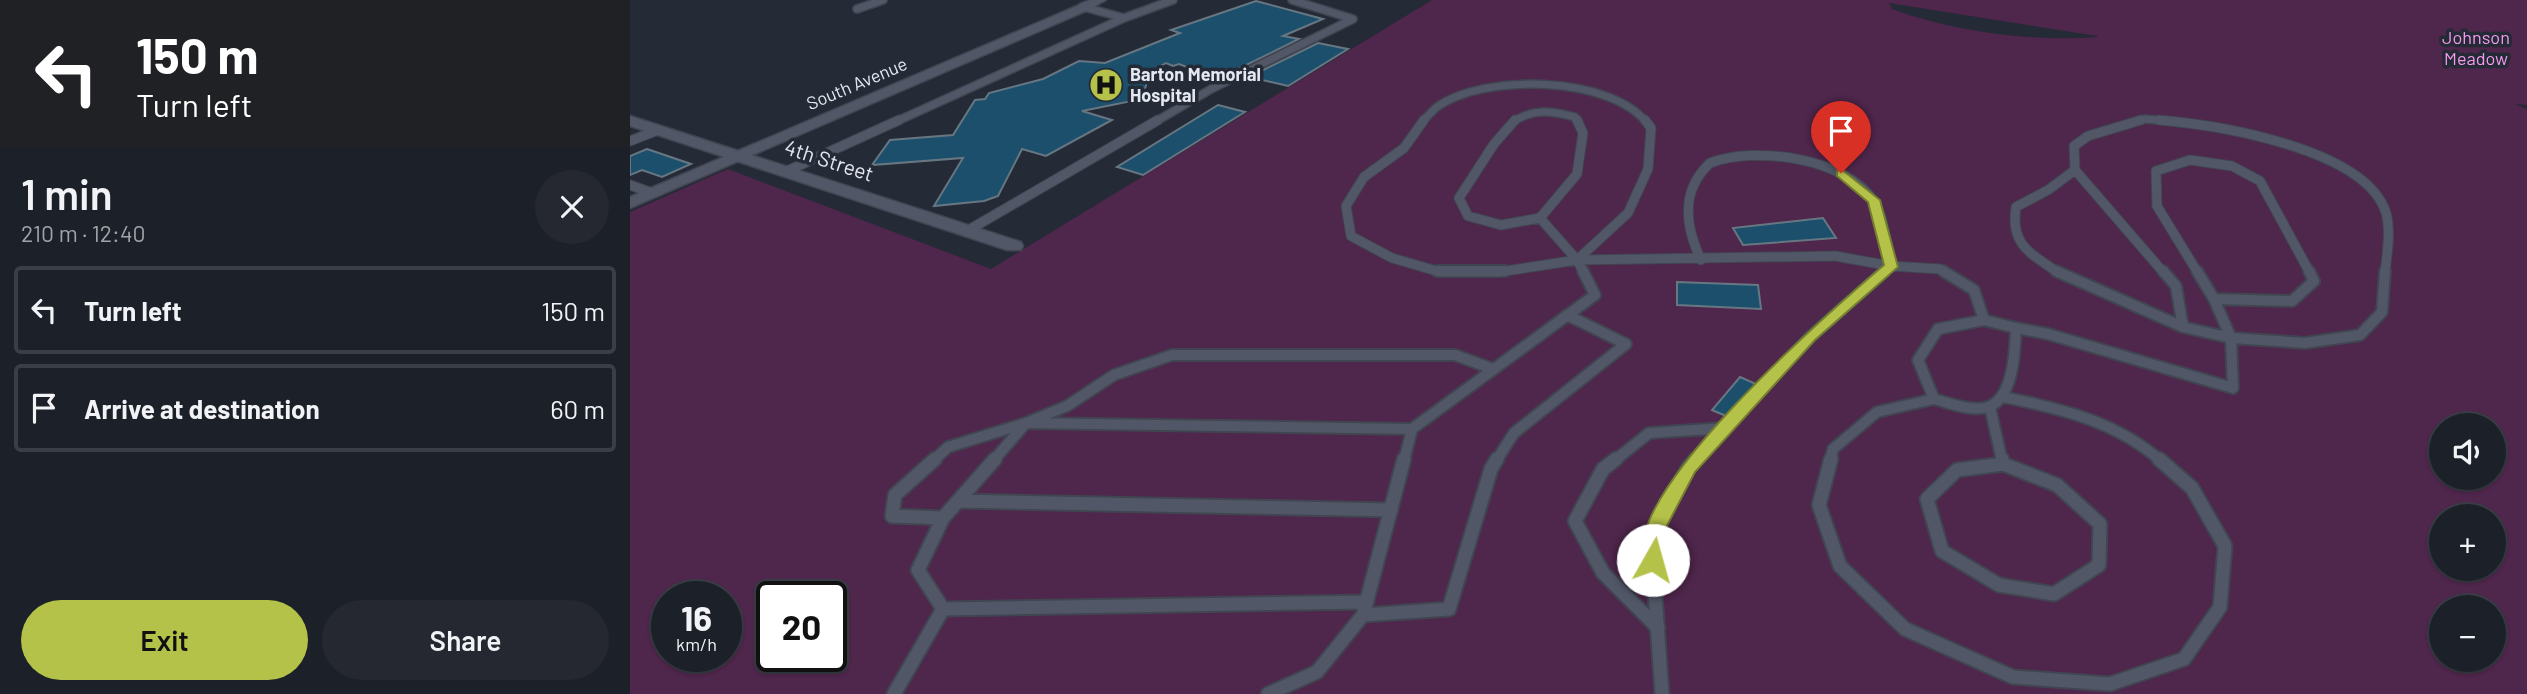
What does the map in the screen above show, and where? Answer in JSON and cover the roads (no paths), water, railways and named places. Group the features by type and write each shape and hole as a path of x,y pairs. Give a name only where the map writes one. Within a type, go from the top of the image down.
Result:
{"street":[{"name":"South Avenue","path":"630,203 1100,0"},
{"path":"1064,2 1084,7"},
{"name":"4th Street","path":"630,121 1014,246"}],"lane":[{"path":"857,9 883,0"},
{"path":"787,171 1124,18 1173,0"},
{"path":"967,231 1213,88 1353,19 1292,0"},
{"path":"1084,7 1124,18"},
{"path":"1577,260 1628,213 1648,169 1651,128 1630,105 1602,93 1562,86 1521,86 1478,90 1438,106 1421,123 1404,148 1364,177 1346,206 1351,236 1392,258 1440,272 1499,272 1577,260 1835,256 1891,267 1940,270 1974,290 1984,320"},
{"path":"1553,111 1575,117 1583,133 1577,174 1540,218 1501,225 1468,216 1460,198 1476,169 1514,120 1535,112 1553,111"},
{"path":"2075,170 2048,190 2016,207 2013,227 2025,250 2062,275 2183,327 2231,338 2305,343 2360,335 2382,312 2387,215 2371,189 2335,164 2281,138 2210,124 2145,119 2088,136 2074,146 2075,170 2176,286 2183,327"},
{"path":"630,141 658,130"},
{"path":"1701,260 1691,239 1688,193 1709,164 1744,152 1790,158 1841,173 1874,200 1891,267"},
{"path":"1934,399 1918,360 1938,329 1984,320 2048,334 2232,388 2231,338 2214,299 2157,206 2156,171 2190,160 2232,166 2260,181 2314,281 2292,300 2214,299"},
{"path":"630,186 652,193"},
{"path":"943,609 918,570 943,518 1026,423 1412,429 1595,295 1577,260 1540,218"},
{"path":"1662,694 1651,537 1688,468 1810,337 1891,267"},
{"path":"943,609 1449,609 1491,470 1514,433 1626,344 1567,315"},
{"path":"2003,397 2044,405 2098,421 2149,450 2192,488 2225,546 2220,607 2184,659 2110,684 2013,677 1905,629 1840,566 1819,505 1833,449 1877,412 1934,399 1970,408 1990,407 2003,397 2015,351 2016,328"},
{"path":"943,518 892,516 895,495 948,447 1026,423 1067,406 1114,375 1172,355 1455,355 1493,369"},
{"path":"1990,407 2003,464"},
{"path":"1658,628 1603,573 1575,521 1603,468 1649,433 1725,428"},
{"path":"1268,694 1317,672 1365,609 1412,429"},
{"path":"2003,464 2037,473 2072,492 2100,524 2099,565 2054,594 1999,586 1942,551 1927,499 1957,470 2003,464"},
{"path":"958,501 1391,510"},
{"path":"894,694 943,609"}],"place":[{"name":"Barton Memorial Hospital","path":"1106,85"}],"park label":[{"name":"Johnson Meadow","path":"2476,48"}]}
